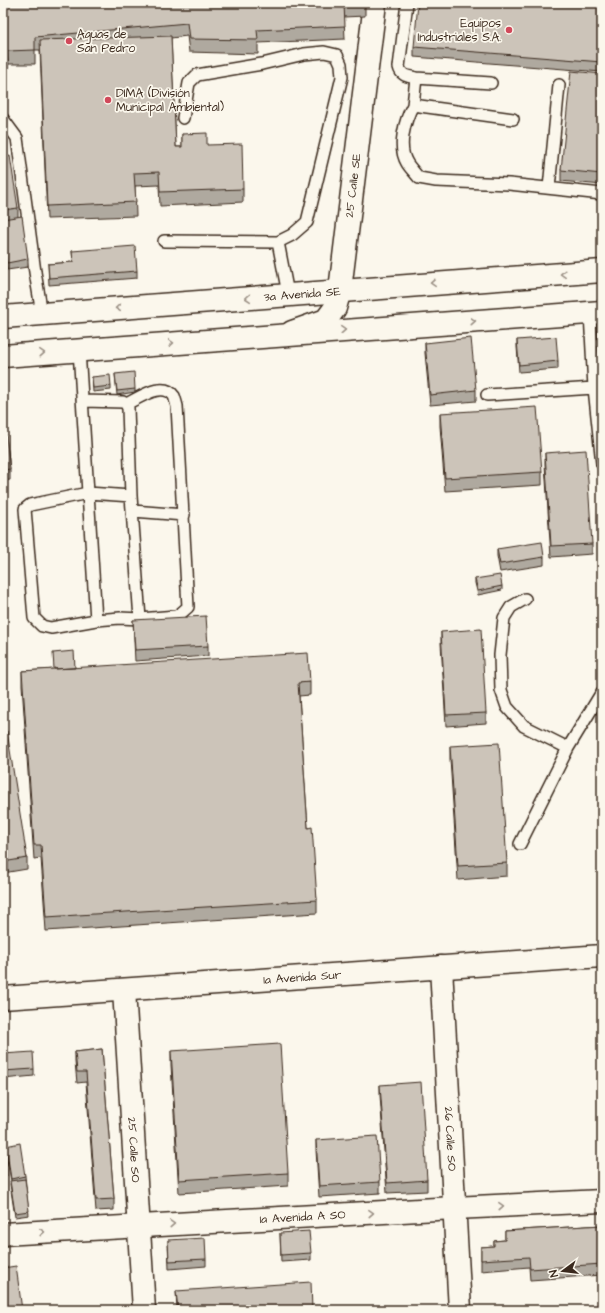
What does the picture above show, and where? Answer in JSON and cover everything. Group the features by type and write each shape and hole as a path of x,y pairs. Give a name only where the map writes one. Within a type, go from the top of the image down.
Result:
{"street":[{"name":"25 Calle SE","path":"283,334 326,320 335,308 340,290 375,3"},
{"name":"3a Avenida SE","path":"3,317 602,271"},
{"path":"3,356 283,334 596,312"},
{"name":"1a Avenida Sur","path":"4,995 124,990 602,956"},
{"name":"26 Calle SO","path":"441,967 460,1310"},
{"name":"25 Calle SO","path":"124,990 144,1310"},
{"name":"1a Avenida A SO","path":"3,1234 602,1201"}],"lane":[{"path":"407,3 399,67 400,72 404,75 416,78 491,83"},
{"path":"164,242 278,242 292,235 307,222 342,77 341,64 337,55 324,52 304,54 262,64 197,75 189,83 183,118"},
{"path":"416,78 413,105 406,118 403,134 406,162 419,178 436,181 509,184 602,194"},
{"path":"549,188 559,85"},
{"path":"413,105 513,118"},
{"path":"3,119 17,138 42,314"},
{"path":"278,242 288,294"},
{"path":"596,312 594,388 602,464"},
{"path":"79,350 96,620"},
{"path":"487,395 594,388"},
{"path":"83,401 123,402 126,404 151,391 160,389 169,392 174,396 177,406 188,607 176,616 96,620 51,628 42,626 34,618 25,509 30,505 88,493 131,496"},
{"path":"126,404 128,408 131,496 140,619"},
{"path":"133,511 184,515"},
{"path":"525,599 511,607 504,618 500,654 501,690 507,707 524,726 568,748"},
{"path":"520,844 568,748 602,692"}],"building":[{"name":"Aguas de San Pedro","path":"3,3 360,3 344,4 345,26 257,30 258,40 189,39 187,23 35,37 35,50 7,51 8,63 3,63"},
{"name":"Equipos Industriales S.A.","path":"418,3 602,3 602,62 414,47"},
{"name":"DIMA (División Municipal Ambiental)","path":"171,36 176,147 182,147 182,134 207,133 207,145 242,144 243,189 160,192 159,172 134,173 136,202 47,206 40,40"},
{"path":"571,71 602,74 602,174 561,170"},
{"path":"10,156 18,208 3,210 3,158"},
{"path":"22,216 28,259 7,263 3,236 3,219"},
{"path":"135,246 137,271 49,278 48,264 73,262 72,251"},
{"path":"556,337 558,361 519,365 517,340"},
{"path":"471,338 476,390 430,395 425,343"},
{"path":"134,372 135,389 117,391 115,374"},
{"path":"110,375 111,386 93,388 92,377"},
{"path":"537,407 542,472 445,478 440,413"},
{"path":"3,411 10,469 3,470"},
{"path":"586,450 592,544 551,546 545,453"},
{"path":"542,542 544,557 500,564 497,549"},
{"path":"500,575 502,586 478,591 475,579"},
{"path":"206,616 208,646 135,650 133,620"},
{"path":"481,629 486,713 446,715 441,632"},
{"path":"74,651 75,668 54,669 53,653"},
{"path":"308,653 310,682 298,683 308,828 312,827 317,900 46,917 41,845 34,845 22,671"},
{"path":"7,731 27,858 3,862 3,732"},
{"path":"499,743 507,863 458,866 450,746"},
{"path":"280,1044 288,1173 179,1180 171,1051"},
{"path":"102,1049 114,1199 96,1200 86,1072 77,1072 75,1052"},
{"path":"33,1052 34,1069 3,1071 3,1054"},
{"path":"421,1082 427,1180 387,1183 380,1085"},
{"path":"3,1110 7,1165 3,1165"},
{"path":"377,1136 380,1182 319,1186 316,1140"},
{"path":"20,1143 25,1176 11,1179 6,1146"},
{"path":"3,1176 6,1176 6,1190 3,1191"},
{"path":"25,1179 29,1211 15,1213 10,1181"},
{"path":"602,1225 602,1264 530,1269 529,1257 481,1260 481,1247 494,1246 494,1241 505,1240 505,1231"},
{"path":"309,1231 311,1253 281,1255 280,1233"},
{"path":"205,1238 206,1259 169,1261 168,1240"},
{"path":"16,1266 22,1310 3,1310 3,1268"},
{"path":"311,1282 312,1310 178,1310 176,1291"},
{"path":"125,1309 125,1310 103,1310"}],"place":[{"name":"Equipos Industriales S.A.","path":"509,30"},
{"name":"Aguas de San Pedro","path":"69,41"},
{"name":"DIMA (División Municipal Ambiental)","path":"108,100"}]}
